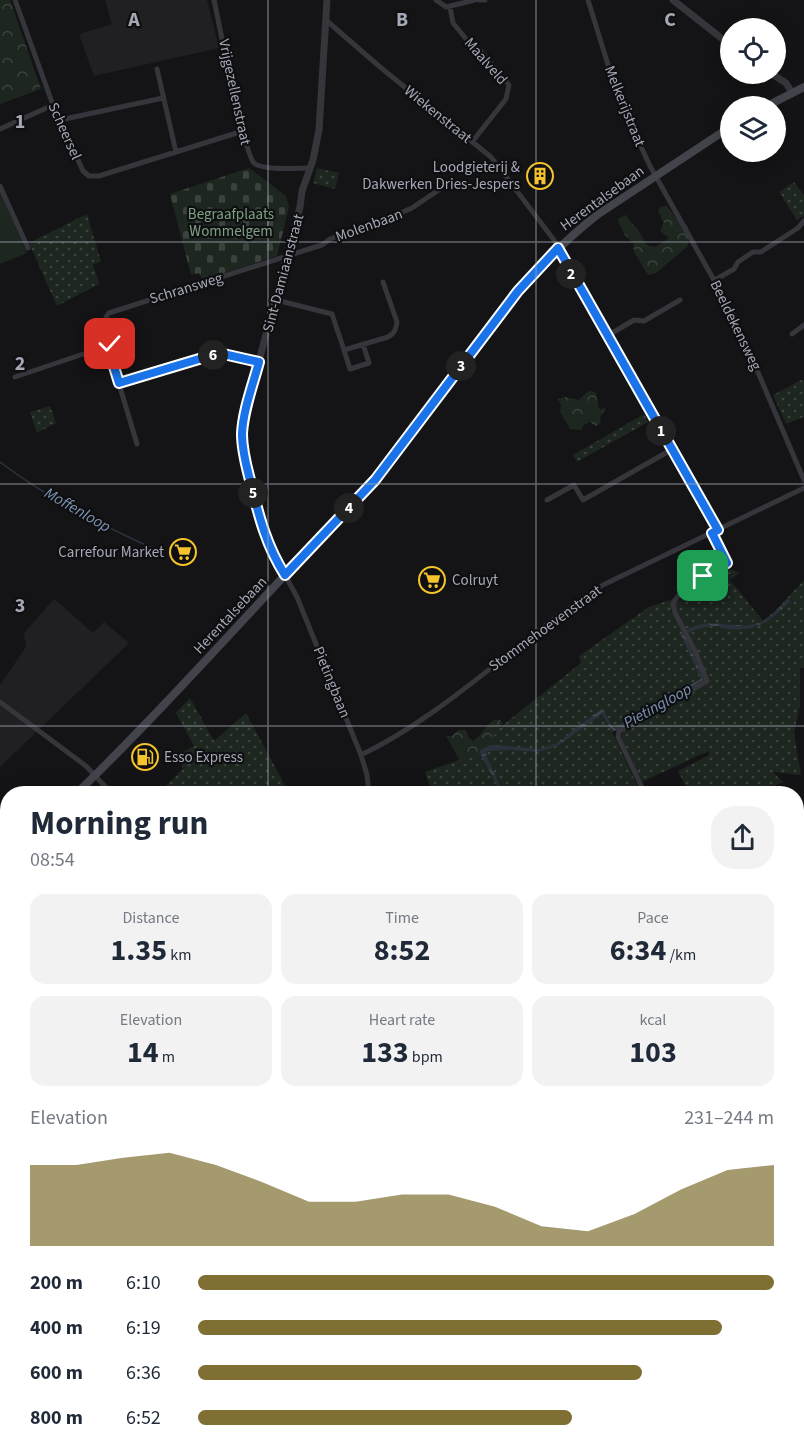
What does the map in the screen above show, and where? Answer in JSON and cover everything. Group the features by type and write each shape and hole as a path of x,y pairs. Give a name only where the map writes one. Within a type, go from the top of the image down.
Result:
{"main road":[{"path":"786,96 804,87"},
{"name":"Herentalsebaan","path":"84,786 150,722 375,480 518,291 558,248 597,215 720,134"}],"street":[{"name":"Scheersel","path":"15,0 53,105 82,171 89,176 99,176 243,131"},
{"name":"Vrijgezellenstraat","path":"214,0 248,153 255,164 267,167 310,168"},
{"name":"Sint-Damiaanstraat","path":"285,575 276,561 262,527 243,450 242,432 319,130 327,0"},
{"path":"436,0 441,5 450,7 485,0"},
{"name":"Melkerijstraat","path":"588,0 618,97 656,176"},
{"path":"673,0 720,37"},
{"name":"Maalveld","path":"450,7 453,23 471,45 479,49 509,85 506,99 472,142"},
{"name":"Wiekenstraat","path":"327,21 380,68 491,158 554,240 715,531 727,563 698,579 675,600 675,613 707,681 619,731 618,737 641,786"},
{"path":"157,69 176,152"},
{"path":"786,83 792,93"},
{"path":"60,120 163,98"},
{"path":"0,129 53,105"},
{"name":"Beeldekensweg","path":"656,176 738,325 804,480"},
{"name":"Molenbaan","path":"287,256 396,216 416,206 446,185"},
{"path":"0,186 28,248"},
{"path":"715,280 734,269 738,262 753,252 761,252 798,228 804,221"},
{"name":"Schransweg","path":"110,344 106,317 109,313 287,256"},
{"path":"344,350 394,334 397,322 383,282"},
{"path":"276,300 332,314 350,369 369,363 363,344"},
{"path":"607,336 634,320 644,321 680,300"},
{"path":"792,334 804,325"},
{"path":"15,377 112,345 111,357 137,444"},
{"path":"119,383 219,353 259,362"},
{"path":"547,500 574,485 583,500 671,450"},
{"name":"Stommehoevenstraat","path":"361,755 401,734 595,590 804,488"},
{"name":"Pietingbaan","path":"285,575 297,597 361,755 368,786"},
{"path":"0,702 86,766 104,786"}],"shaded area":[{"path":"105,0 207,0 219,48 94,76 79,34 112,24"},
{"path":"54,599 93,633 104,622 129,643 0,767 0,685 26,647 24,633"}],"green space":[{"path":"0,0 10,0 41,89 0,104"},
{"name":"Begraafplaats Wommelgem","path":"249,168 286,196 289,207 277,256 202,280 199,273 191,275 170,194"},
{"path":"317,168 339,173 335,189 313,183"},
{"path":"794,182 804,195 804,216 797,220 779,192"},
{"path":"0,190 27,253 0,264"},
{"path":"667,206 676,218 688,226 688,246 656,273 648,275 634,252 633,243 624,234 618,221 626,215 646,244 655,247 669,238 660,231 664,223 658,211 660,207"},
{"path":"87,214 101,262 93,264 99,284 57,306 29,243"},
{"path":"801,380 804,381 804,417 786,424 773,395"},
{"path":"591,391 596,393 599,409 606,408 600,417 601,423 596,426 590,422 581,430 570,429 560,412 561,405 558,399 565,397 579,400"},
{"path":"50,406 56,423 37,433 30,412"},
{"path":"644,414 648,422 577,462 573,455"},
{"path":"724,566 739,573 730,580 763,621 804,580 804,668 800,668 800,706 794,733 801,775 773,772 783,782 774,786 686,786 678,771 709,755 708,751 642,782 621,738 622,732 709,682 675,608 676,603 703,578"},
{"path":"673,599 671,611 685,635 704,680 612,732 638,786 430,786 425,772 459,760 581,663 579,656 649,607"},
{"path":"190,698 214,741 246,713 285,786 166,786 183,769 177,755 194,746 176,713"},
{"path":"494,720 500,720 503,723 498,733 491,737 493,748 483,754 460,761 446,736 452,736 458,730 466,730 473,741"}],"water":[{"path":"787,599 790,601 777,614 748,629 727,629 715,626 688,632 686,630 707,624 757,623 772,615"},
{"name":"Pietingloop","path":"683,631 704,678 702,681 613,732 602,714 559,745 548,749 537,752 487,751 486,755 500,786 497,786 480,750 491,745 541,749 557,743 602,708 613,728 701,679 681,635"}],"waterway":[{"name":"Moffenloop","path":"0,462 77,511 159,551"}],"place":[{"name":"Loodgieterij & Dakwerken Dries-Jespers","path":"540,176"},
{"name":"Carrefour Market","path":"183,552"},
{"name":"Colruyt","path":"432,580"},
{"name":"Esso Express","path":"145,757"}],"route":[{"path":"110,344 113,348 111,357 119,383 219,353 259,362 242,432 243,450 267,542 285,575 375,480 518,291 558,248 718,530 712,533 727,563 703,576"}]}
